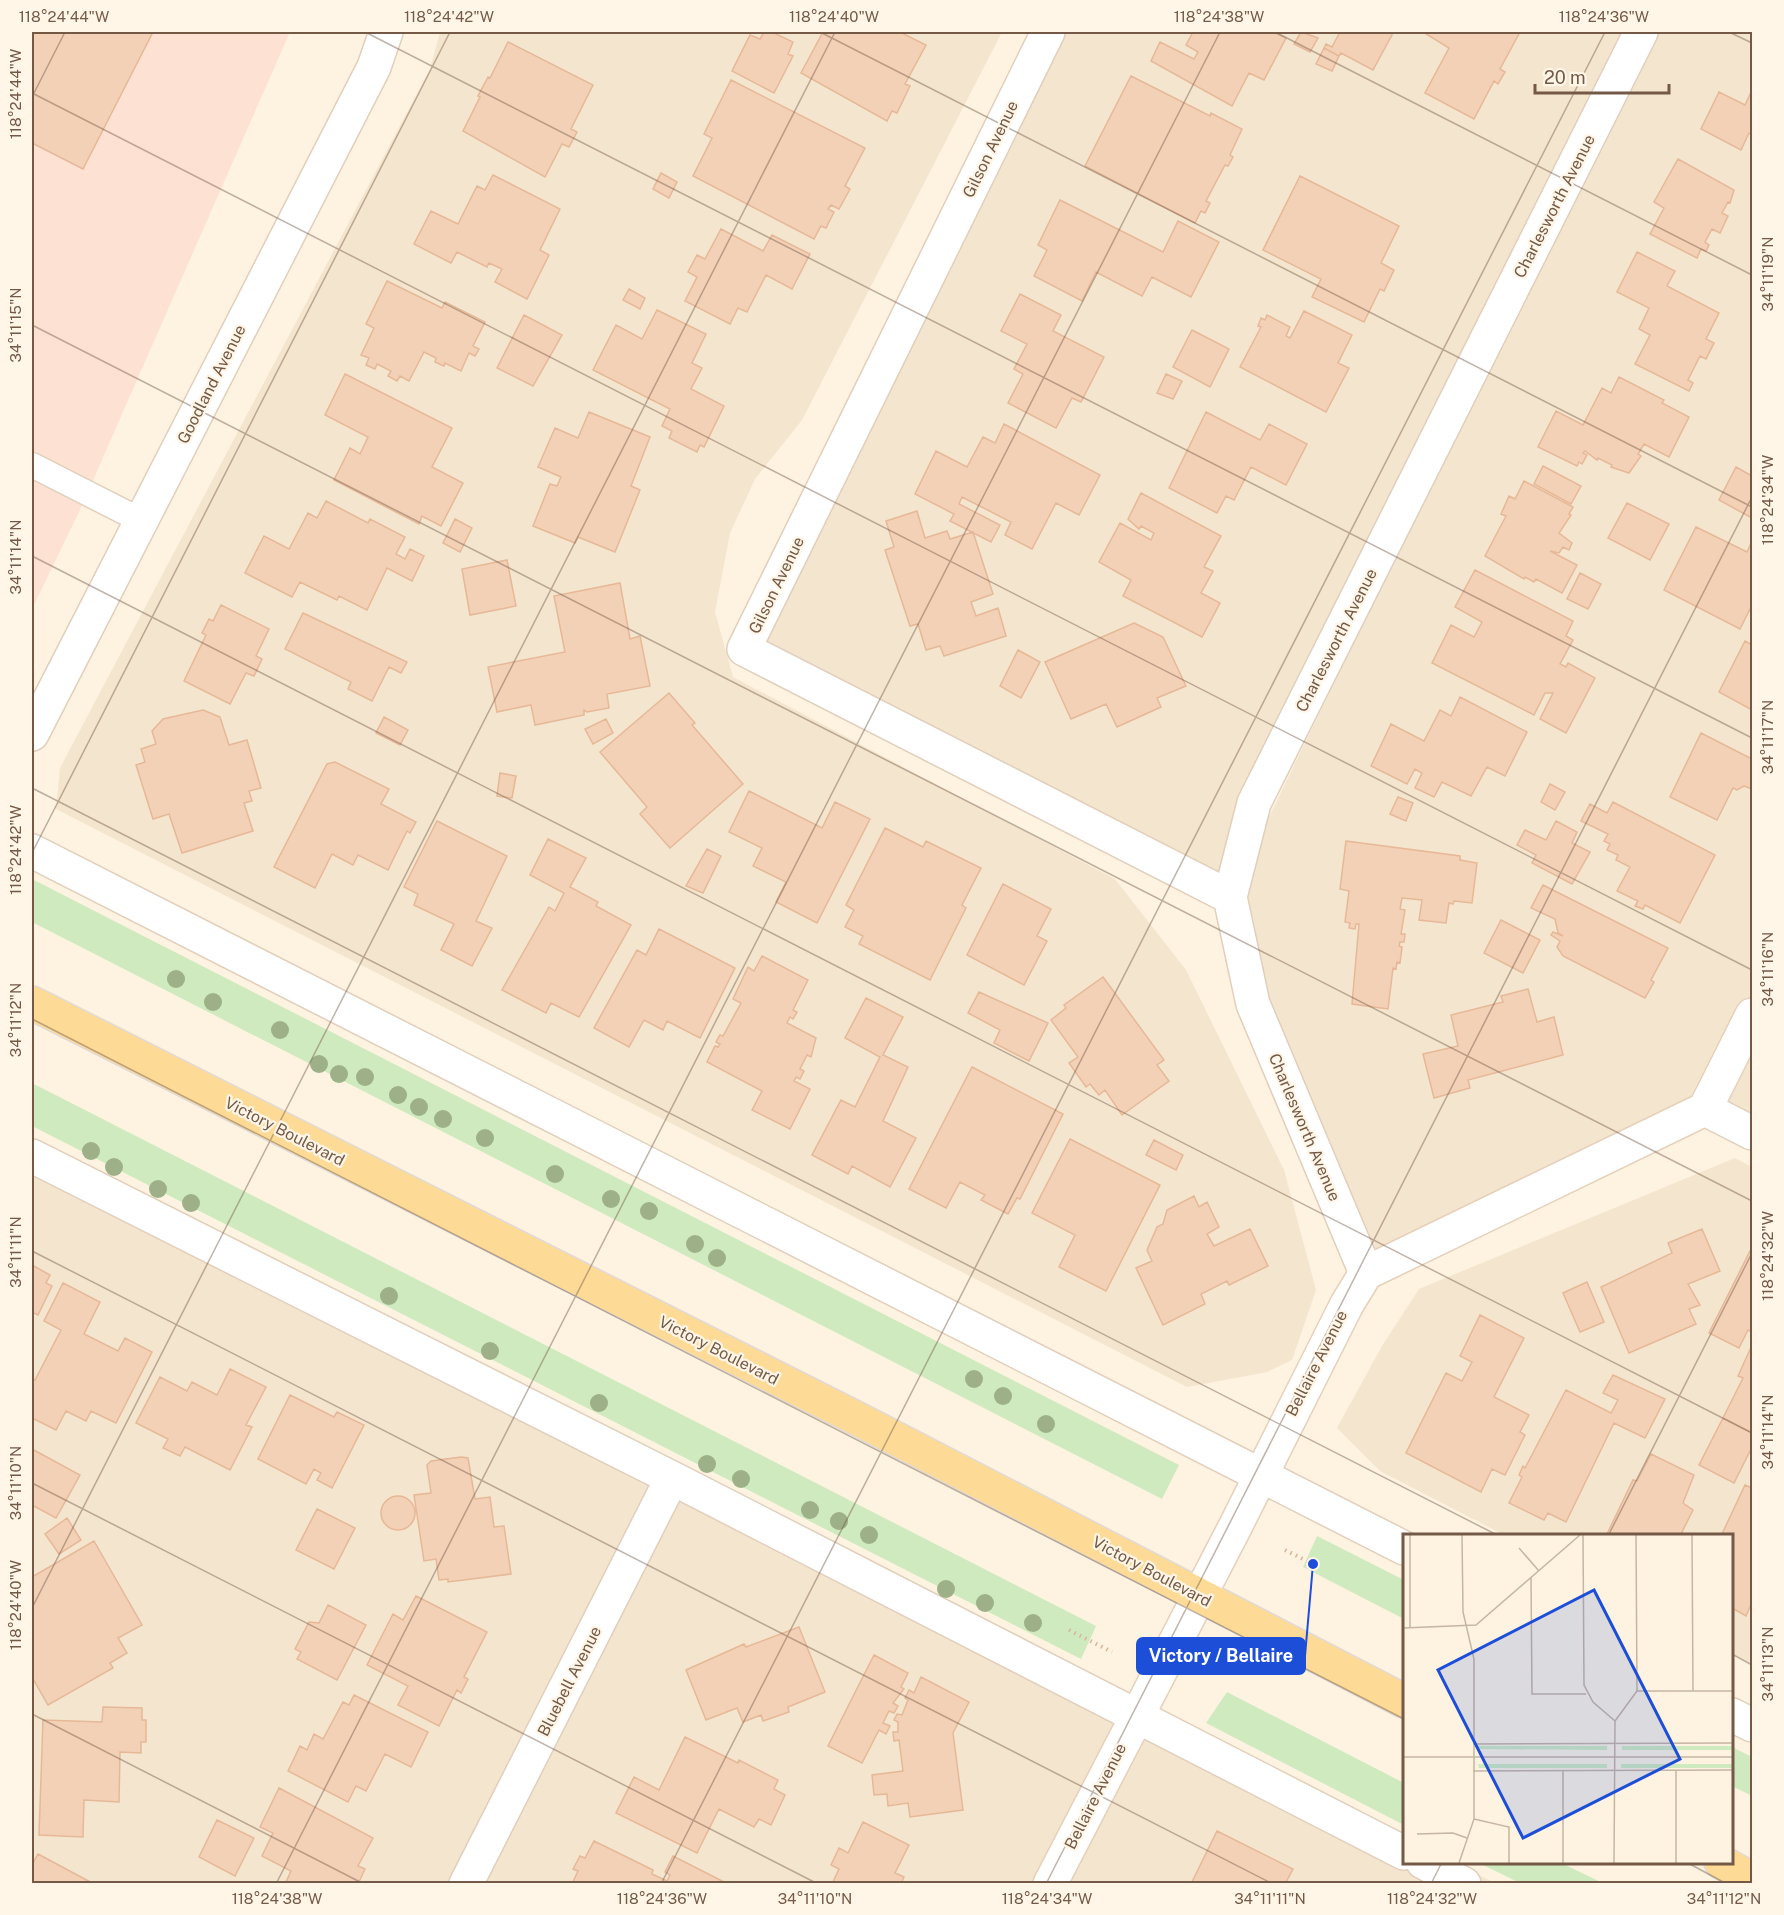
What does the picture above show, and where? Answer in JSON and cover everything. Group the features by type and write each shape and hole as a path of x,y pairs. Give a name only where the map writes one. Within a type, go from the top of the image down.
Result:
{"main road":[{"name":"Victory Boulevard","path":"32,1003 858,1419 1403,1700"},
{"path":"1723,1864 1752,1878"}],"street":[{"name":"Goodland Avenue","path":"32,734 374,66 386,32"},
{"name":"Gilson Avenue","path":"1048,32 744,649 1230,897"},
{"name":"Charlesworth Avenue","path":"1366,1273 1253,1004 1230,897 1254,802 1641,32"},
{"path":"32,851 1403,1547"},
{"path":"1366,1273 1705,1109 1752,1015"},
{"path":"1705,1109 1752,1133"},
{"path":"32,1156 672,1478 1403,1852"},
{"name":"Bellaire Avenue","path":"1050,1884 1259,1474 1347,1304 1366,1273"},
{"name":"Bluebell Avenue","path":"466,1884 672,1478"},
{"path":"1733,1716 1752,1725"},
{"path":"1425,1864 1464,1884"}],"lane":[{"path":"32,465 142,521"}],"path":[{"path":"1286,1551 1313,1564"},
{"path":"1069,1630 1112,1652"}],"shaded area":[{"path":"32,32 290,32 79,512 32,609"},
{"path":"440,32 1002,32 802,420 755,479 730,533 715,612 733,677 1115,879 1186,970 1284,1170 1316,1290 1292,1360 1267,1372 1187,1387 56,809 60,768 430,69"},
{"path":"1048,32 1641,32 1254,802 1232,893 1651,32 1752,32 1752,1133 1705,1109 1366,1273 1230,897 744,649"},
{"path":"32,1141 1403,1861 1403,1864 1456,1864 1495,1883 32,1883"},
{"path":"1735,1158 1752,1167 1752,1664 1733,1654 1733,1534 1502,1534 1380,1471 1337,1428 1382,1346 1419,1289"}],"green space":[{"path":"32,879 1179,1465 1162,1499 32,922"},
{"path":"32,1083 1096,1626 1081,1659 32,1126"},
{"path":"1317,1536 1403,1579 1403,1618 1303,1567"},
{"path":"1227,1692 1403,1782 1403,1824 1206,1723"},
{"path":"1733,1748 1752,1757 1752,1796 1733,1786"},
{"path":"1481,1864 1563,1864 1603,1883 1520,1883"}],"building":[{"path":"32,32 153,32 83,169 32,143"},
{"path":"764,32 772,32 793,42 788,54 793,56 774,93 732,71 750,35 760,39"},
{"path":"823,32 900,32 926,45 905,84 910,86 897,113 892,111 887,121 801,73"},
{"path":"1193,32 1273,32 1286,38 1264,80 1249,73 1232,106 1151,61 1160,42 1194,59 1198,52 1186,45"},
{"path":"1301,32 1318,38 1310,52 1294,44"},
{"path":"1340,32 1393,33 1373,70 1341,53 1339,56 1324,48 1326,44 1332,47"},
{"path":"1423,32 1520,32 1500,69 1505,72 1498,84 1494,81 1474,119 1425,93 1449,48"},
{"path":"508,42 593,85 571,129 577,132 569,147 562,144 545,177 463,131 480,97 478,96"},
{"path":"1324,48 1339,56 1332,71 1316,64"},
{"path":"1131,76 1210,116 1211,113 1242,129 1230,155 1233,157 1228,166 1225,165 1206,201 1210,203 1205,213 1201,211 1195,223 1085,166"},
{"path":"731,80 865,148 845,186 850,189 839,209 831,205 828,209 834,212 826,228 821,226 814,239 693,176 712,138 704,134"},
{"path":"1752,90 1752,135 1749,133 1741,150 1701,129 1719,92 1745,105"},
{"path":"1678,159 1734,190 1730,203 1728,202 1722,213 1728,216 1720,233 1712,229 1705,242 1709,245 1706,251 1701,249 1697,258 1650,234 1664,208 1654,202"},
{"path":"661,173 677,182 669,198 653,189"},
{"path":"493,175 560,209 540,250 549,255 527,299 495,282 502,269 489,263 487,267 457,252 451,263 414,244 431,211 458,224 477,186 485,190"},
{"path":"1300,176 1399,226 1381,263 1394,270 1384,291 1380,289 1364,322 1312,297 1321,279 1263,250"},
{"path":"1060,200 1163,252 1178,221 1219,242 1191,297 1152,277 1142,296 1096,272 1082,301 1034,276 1047,250 1038,245"},
{"path":"721,229 763,251 772,235 810,254 792,289 766,275 747,312 738,308 730,324 685,301 697,277 688,272 697,255 705,259"},
{"path":"1637,252 1675,271 1667,286 1719,313 1706,339 1714,343 1706,359 1700,356 1688,380 1693,383 1689,391 1635,364 1650,335 1639,329 1649,308 1617,292"},
{"path":"387,281 442,308 445,302 485,322 473,346 479,349 475,356 469,353 461,371 445,363 444,366 435,362 436,358 424,352 409,381 400,376 397,381 388,376 391,371 377,364 375,369 366,365 369,358 361,355 374,328 366,324"},
{"path":"629,289 645,298 640,309 623,300"},
{"path":"1020,294 1061,315 1053,331 1104,357 1081,402 1072,398 1056,428 1008,403 1023,374 1014,369 1027,344 1001,331"},
{"path":"657,310 706,334 692,363 702,368 691,389 724,406 704,447 700,445 697,452 669,438 672,431 662,426 670,409 593,370 616,325 642,339"},
{"path":"1304,311 1352,335 1338,363 1349,368 1326,412 1240,367 1261,327 1258,326 1261,318 1265,320 1267,315 1290,327 1286,336 1290,338"},
{"path":"524,315 562,335 533,386 497,368"},
{"path":"1192,330 1229,349 1210,387 1173,367"},
{"path":"345,374 452,428 432,467 463,483 441,526 422,516 419,524 334,480 350,448 360,454 368,437 325,415"},
{"path":"1166,374 1182,381 1173,399 1157,393"},
{"path":"1619,377 1664,400 1662,403 1689,417 1669,457 1644,444 1638,454 1641,456 1629,473 1611,467 1612,465 1598,458 1597,460 1585,451 1583,453 1587,455 1582,464 1579,462 1577,466 1538,447 1556,411 1583,425 1602,388 1611,393"},
{"path":"589,412 650,437 631,486 640,490 615,552 578,537 575,543 533,526 550,484 557,486 561,477 538,467 555,428 578,438"},
{"path":"1206,412 1260,440 1269,424 1307,444 1286,485 1251,467 1234,500 1226,496 1217,513 1169,488"},
{"path":"1004,424 1100,475 1079,515 1056,503 1032,549 1005,535 1011,522 962,497 959,504 1000,525 991,542 950,521 954,514 915,494 936,451 967,467 983,437 995,443"},
{"path":"1543,466 1581,486 1571,504 1534,484"},
{"path":"1736,467 1752,476 1752,518 1719,500"},
{"path":"1524,481 1573,507 1569,514 1571,515 1559,533 1572,543 1569,550 1563,547 1559,553 1550,551 1577,565 1562,593 1536,579 1534,582 1525,577 1524,579 1485,556 1506,516 1501,514 1509,496 1515,499"},
{"path":"1141,493 1221,536 1204,567 1213,571 1201,593 1220,603 1202,637 1123,596 1131,580 1099,562 1120,523 1151,540 1154,533 1141,526 1139,529 1128,519"},
{"path":"326,501 368,523 370,519 405,537 396,554 405,559 410,549 424,556 412,581 387,568 367,610 339,596 337,600 300,582 292,597 245,573 264,536 289,549 308,513 317,518"},
{"path":"1627,503 1669,524 1650,560 1608,538"},
{"path":"917,511 925,538 947,531 950,539 973,532 993,594 971,602 976,616 998,608 1006,636 944,656 940,646 926,650 918,624 910,626 885,550 894,547 886,521"},
{"path":"455,519 472,528 460,552 443,543"},
{"path":"1696,527 1747,552 1752,541 1752,605 1740,629 1664,590"},
{"path":"507,560 516,606 470,615 462,569"},
{"path":"1475,570 1573,621 1566,636 1573,640 1560,664 1566,667 1568,663 1595,678 1566,733 1540,719 1553,693 1545,693 1534,715 1432,663 1451,625 1474,637 1482,622 1455,607"},
{"path":"1580,573 1601,584 1588,609 1567,599"},
{"path":"620,583 630,639 640,636 650,686 607,694 609,708 587,712 584,710 584,715 535,725 531,705 497,712 488,667 565,652 554,596"},
{"path":"221,605 269,629 256,656 262,659 254,676 246,673 230,704 184,681 206,635 202,633 209,619 213,621"},
{"path":"303,613 407,662 401,673 389,667 372,701 348,689 351,682 285,649"},
{"path":"1134,623 1163,637 1186,686 1157,698 1161,707 1117,727 1106,704 1071,719 1045,662"},
{"path":"1745,641 1752,645 1752,710 1719,692"},
{"path":"1018,650 1040,662 1021,698 1000,686"},
{"path":"669,693 695,723 692,725 743,784 670,848 640,814 647,807 600,752"},
{"path":"1460,697 1527,732 1505,776 1487,767 1471,796 1442,782 1434,797 1415,788 1422,773 1415,769 1407,784 1371,766 1391,724 1424,741 1440,710 1451,716"},
{"path":"203,710 220,717 229,745 247,740 261,788 249,791 252,801 244,803 253,831 182,853 169,814 153,819 136,765 145,762 141,749 156,744 152,731 163,719"},
{"path":"384,717 408,730 400,745 376,733"},
{"path":"606,719 613,733 593,744 585,729"},
{"path":"1701,733 1752,759 1752,789 1744,786 1737,790 1733,788 1717,820 1670,797"},
{"path":"335,762 389,789 381,804 416,822 410,833 407,831 388,870 358,855 353,865 332,854 315,888 274,867 327,764"},
{"path":"500,773 516,776 512,798 497,796"},
{"path":"1550,784 1565,792 1555,810 1541,802"},
{"path":"749,791 822,828 835,802 870,819 817,923 776,902 786,882 753,866 762,848 729,832"},
{"path":"1398,797 1413,803 1406,821 1390,814"},
{"path":"1613,802 1715,855 1680,923 1645,905 1643,909 1635,906 1638,901 1617,891 1630,867 1616,860 1618,855 1607,850 1610,844 1604,841 1608,834 1581,821 1590,804 1607,813"},
{"path":"437,821 507,856 476,921 492,928 472,966 441,950 454,924 414,905 418,894 404,887"},
{"path":"1556,821 1577,832 1572,843 1590,852 1572,884 1532,863 1536,855 1517,845 1525,830 1546,840"},
{"path":"885,828 923,847 926,841 981,868 962,905 966,908 930,980 859,944 863,936 845,927 854,910 846,905"},
{"path":"548,839 586,858 570,887 598,902 596,906 631,925 579,1017 551,1003 546,1013 502,990 549,907 555,911 564,893 530,875"},
{"path":"1346,841 1460,856 1460,860 1477,863 1472,903 1454,901 1453,904 1449,903 1446,923 1419,920 1422,900 1402,898 1400,909 1405,910 1401,934 1405,934 1404,942 1400,942 1399,946 1402,947 1400,963 1397,962 1396,969 1393,968 1388,1009 1352,1004 1359,924 1356,924 1355,929 1349,928 1350,923 1345,922 1349,891 1340,889"},
{"path":"707,849 721,856 703,893 686,886"},
{"path":"1003,884 1051,909 1037,936 1047,941 1024,985 967,955"},
{"path":"1543,885 1668,948 1651,980 1654,982 1645,998 1563,956 1557,947 1560,941 1551,935 1553,932 1563,936 1558,933 1555,919 1531,908"},
{"path":"1501,920 1540,940 1523,973 1484,953"},
{"path":"659,929 735,968 700,1038 667,1021 663,1030 644,1020 629,1047 594,1028 637,950 646,955"},
{"path":"762,956 808,980 793,1010 797,1012 793,1019 790,1017 787,1023 816,1038 811,1057 807,1055 800,1069 804,1071 800,1079 796,1077 794,1081 810,1089 790,1129 752,1110 762,1091 707,1062 715,1046 718,1047 720,1044 716,1042 720,1035 723,1036 741,1003 733,999 748,967 754,971"},
{"path":"1103,977 1164,1060 1157,1065 1169,1081 1122,1115 1105,1090 1099,1095 1090,1084 1086,1087 1069,1063 1078,1057 1051,1020 1066,1008 1064,1005"},
{"path":"1528,989 1537,1022 1554,1017 1563,1055 1468,1080 1470,1088 1434,1098 1423,1054 1458,1046 1451,1015 1503,1002 1501,996"},
{"path":"979,992 1048,1023 1029,1061 994,1043 1000,1030 968,1013"},
{"path":"866,998 903,1017 883,1055 908,1067 883,1121 916,1138 890,1187 852,1166 848,1174 812,1155 841,1100 855,1107 880,1057 845,1038"},
{"path":"972,1067 1063,1114 1020,1199 1017,1198 1008,1214 981,1200 985,1195 960,1182 946,1208 909,1189"},
{"path":"1070,1139 1160,1185 1106,1291 1059,1267 1075,1235 1032,1213"},
{"path":"1154,1140 1183,1155 1176,1170 1146,1155"},
{"path":"1194,1196 1199,1207 1207,1202 1219,1227 1207,1234 1214,1246 1250,1229 1268,1266 1229,1285 1227,1281 1201,1294 1205,1304 1163,1325 1136,1268 1152,1261 1147,1250 1157,1227 1163,1224 1167,1210"},
{"path":"1702,1229 1720,1271 1688,1284 1700,1305 1689,1309 1696,1324 1629,1353 1601,1287 1672,1253 1668,1243"},
{"path":"1752,1247 1752,1332 1748,1330 1739,1348 1709,1333"},
{"path":"32,1265 50,1275 46,1283 52,1286 38,1315 32,1312"},
{"path":"1587,1282 1604,1322 1580,1332 1563,1293"},
{"path":"63,1283 100,1302 84,1334 118,1351 125,1338 152,1352 116,1423 91,1411 86,1421 66,1411 56,1430 32,1418 32,1379 35,1380 61,1330 44,1321"},
{"path":"1480,1315 1524,1338 1494,1397 1529,1415 1520,1432 1525,1435 1505,1475 1492,1469 1481,1492 1406,1453 1446,1373 1462,1381 1472,1362 1460,1356"},
{"path":"1752,1345 1752,1433 1723,1418 1743,1378 1738,1376"},
{"path":"230,1369 266,1387 246,1425 252,1427 230,1470 185,1447 180,1456 163,1448 168,1439 136,1423 160,1377 187,1391 192,1382 217,1395"},
{"path":"1613,1375 1665,1399 1645,1438 1614,1423 1566,1522 1548,1513 1544,1520 1509,1503 1522,1477 1519,1475 1523,1466 1525,1468 1566,1390 1611,1413 1618,1400 1603,1393"},
{"path":"290,1395 334,1417 337,1412 364,1425 332,1488 317,1480 321,1473 314,1469 306,1484 258,1459"},
{"path":"1723,1418 1752,1433 1752,1447 1734,1483 1699,1465"},
{"path":"32,1449 80,1475 56,1518 32,1505"},
{"path":"1651,1454 1694,1475 1683,1503 1693,1510 1681,1534 1607,1534 1633,1480 1637,1481"},
{"path":"468,1458 475,1499 490,1497 494,1527 504,1526 511,1574 448,1582 448,1579 439,1580 436,1559 424,1561 414,1495 431,1493 427,1465 431,1461"},
{"path":"1745,1485 1752,1488 1752,1602 1746,1616 1733,1609 1733,1534 1722,1534"},
{"path":"398,1496 410,1501 415,1513 410,1525 398,1530 386,1525 381,1513 386,1501"},
{"path":"317,1509 355,1528 334,1569 296,1550"},
{"path":"67,1518 81,1540 59,1554 45,1534"},
{"path":"94,1541 142,1625 118,1638 127,1653 110,1663 113,1668 48,1705 32,1677 32,1577"},
{"path":"416,1596 487,1632 464,1677 468,1679 461,1693 457,1690 439,1726 398,1705 408,1686 367,1665 393,1614 403,1620"},
{"path":"328,1605 366,1625 337,1680 297,1659 301,1652 295,1649 309,1622 319,1623"},
{"path":"799,1627 825,1692 788,1707 789,1712 763,1721 761,1715 743,1722 737,1708 706,1720 686,1670 744,1644 746,1647"},
{"path":"874,1655 908,1673 901,1687 904,1689 893,1703 898,1706 894,1713 889,1711 883,1723 890,1726 886,1734 879,1730 862,1763 828,1746"},
{"path":"921,1677 969,1702 953,1733 963,1810 910,1817 908,1803 888,1806 887,1794 874,1795 872,1775 903,1771 899,1740 894,1741 893,1732 898,1732 898,1722 894,1720 897,1714 902,1715 909,1690 914,1693"},
{"path":"354,1695 428,1732 411,1767 385,1754 366,1791 356,1786 348,1802 288,1771 300,1746 307,1750 314,1734 323,1739 343,1702 349,1705"},
{"path":"103,1707 142,1708 142,1720 146,1720 146,1742 141,1742 141,1753 120,1752 119,1802 84,1800 83,1837 39,1835 43,1720 102,1722"},
{"path":"685,1737 778,1780 774,1789 785,1795 771,1825 759,1819 754,1827 719,1809 697,1853 616,1813 634,1777 659,1790"},
{"path":"279,1788 373,1838 358,1866 365,1869 358,1884 290,1884 286,1882 291,1871 262,1856 273,1833 260,1827"},
{"path":"217,1820 254,1838 235,1876 199,1857"},
{"path":"863,1822 909,1845 895,1873 904,1877 901,1884 832,1884 839,1869 831,1865 839,1848 848,1853"},
{"path":"1217,1831 1293,1869 1285,1884 1191,1884"},
{"path":"594,1841 653,1870 652,1874 667,1881 670,1875 665,1872 673,1856 728,1884 572,1884 578,1871 573,1869 580,1856 585,1858"},
{"path":"38,1854 94,1884 32,1884 32,1865"}],"place":[{"name":"Victory / Bellaire","path":"1313,1564"}]}
